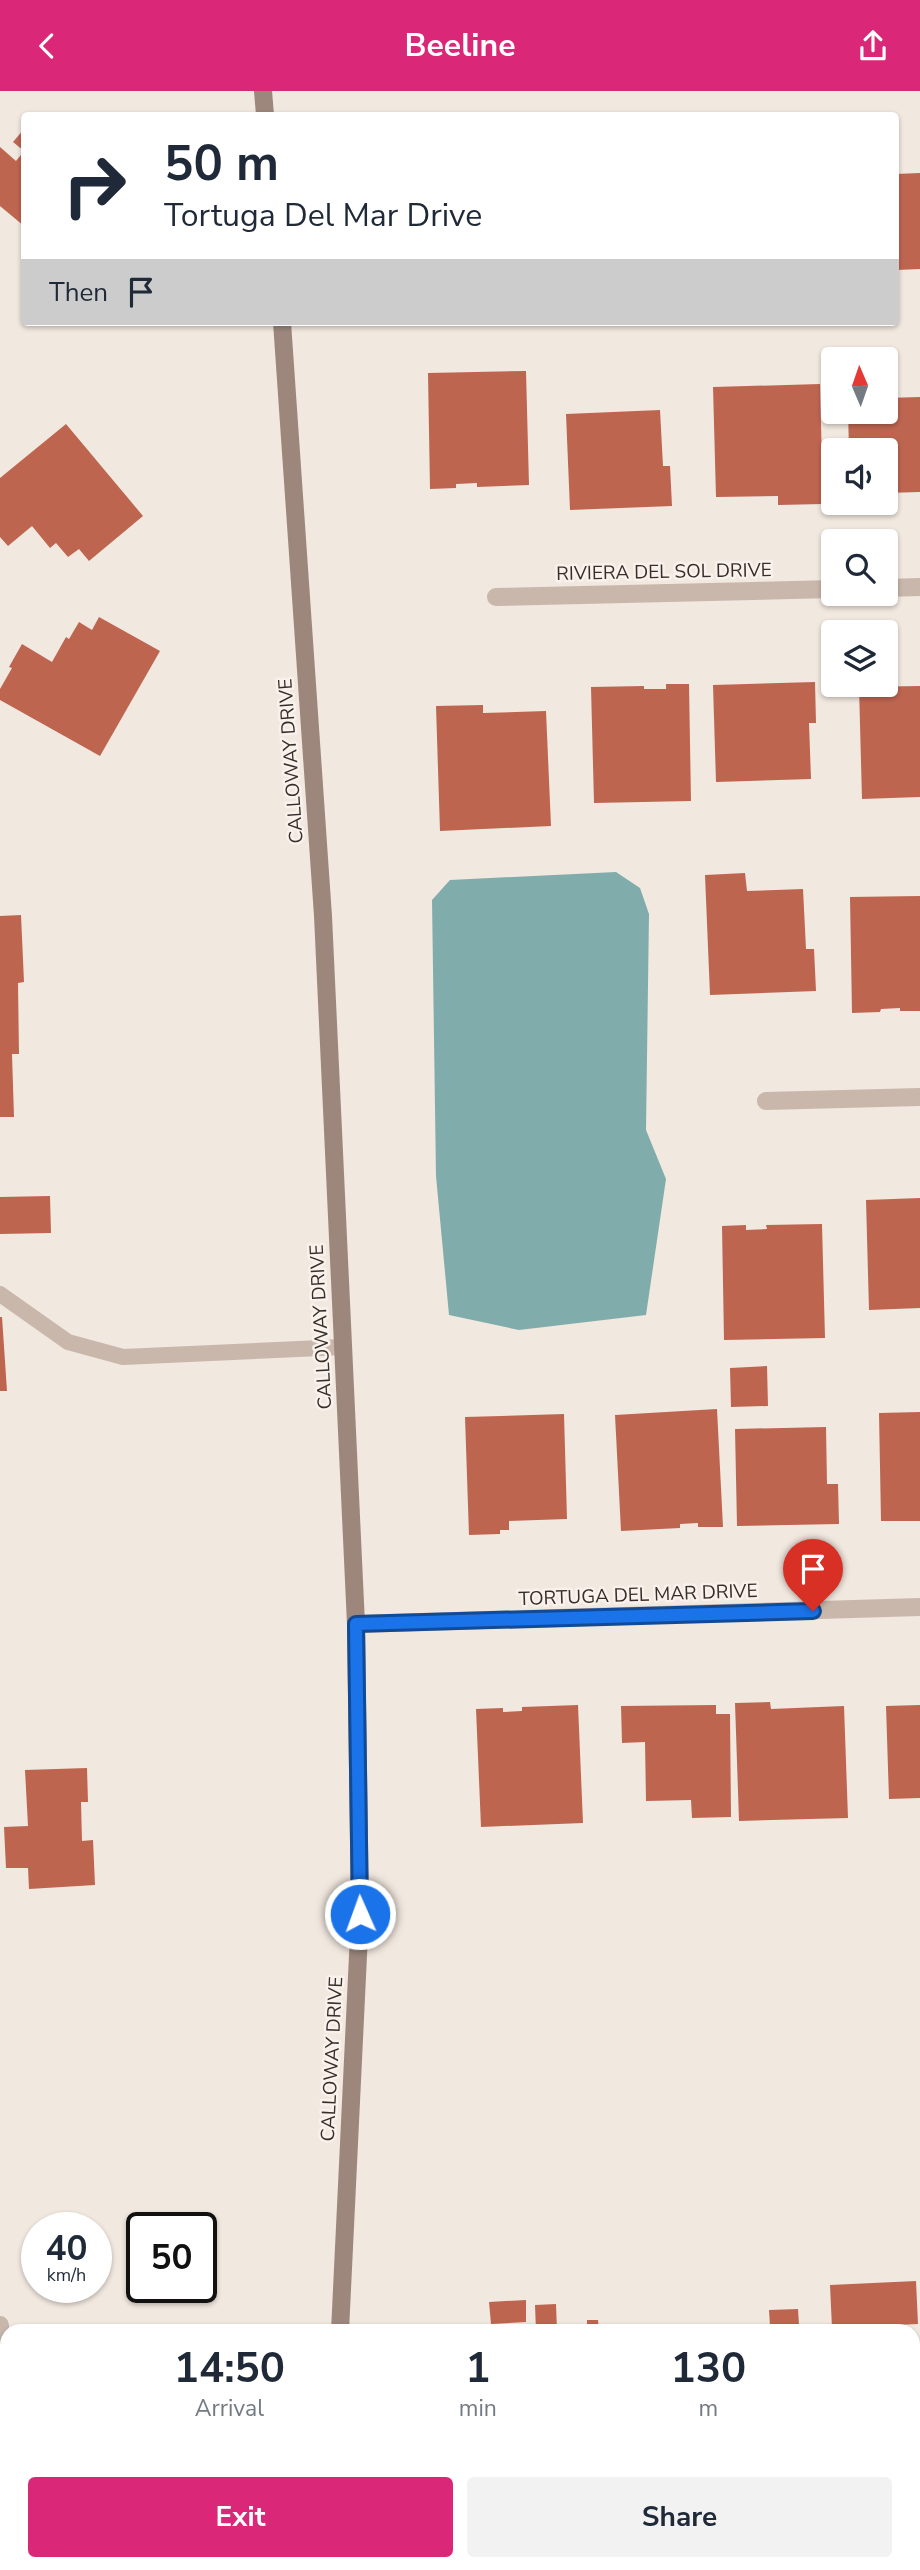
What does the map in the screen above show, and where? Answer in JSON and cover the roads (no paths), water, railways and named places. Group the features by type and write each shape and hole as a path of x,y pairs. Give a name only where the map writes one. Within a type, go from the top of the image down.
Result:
{"main road":[{"path":"263,91 265,112"},
{"name":"CALLOWAY DRIVE","path":"282,326 323,916 356,1624 360,1914 340,2324"}],"street":[{"path":"898,588 920,587"},
{"name":"RIVIERA DEL SOL DRIVE","path":"496,597 821,589"},
{"path":"766,1101 920,1097"},
{"name":"TORTUGA DEL MAR DRIVE","path":"356,1624 920,1607"}],"lane":[{"path":"0,1294 68,1342 123,1357 343,1347"}],"water":[{"path":"616,872 640,888 649,914 646,1130 666,1179 646,1315 519,1330 449,1315 436,1176 432,900 450,880"}]}
